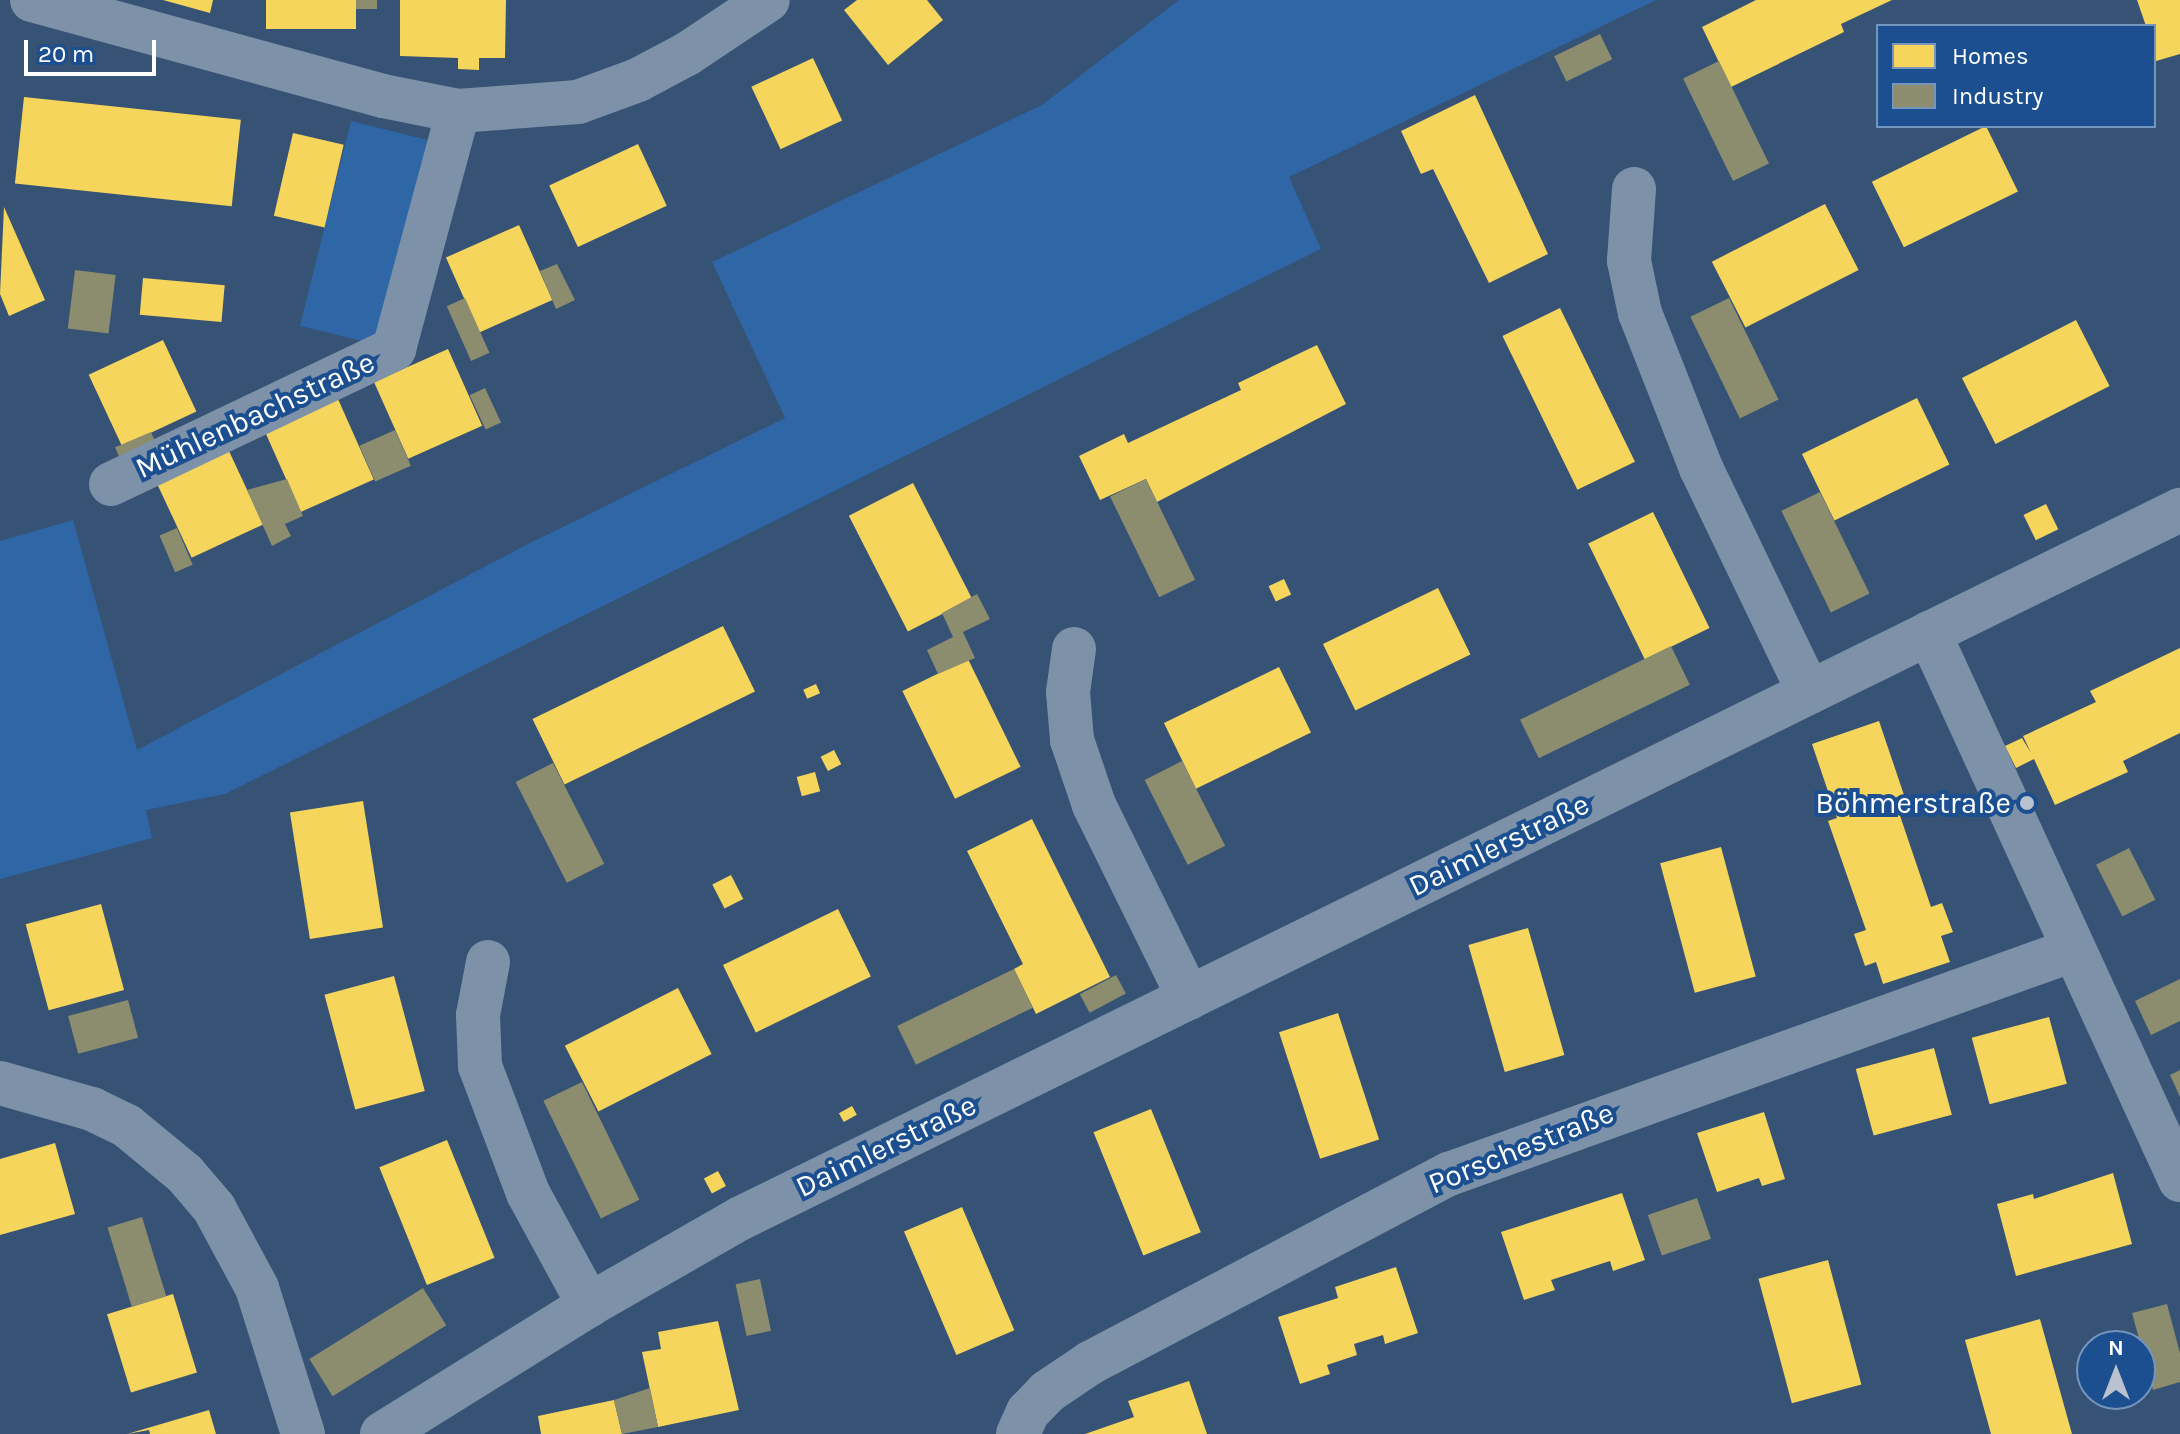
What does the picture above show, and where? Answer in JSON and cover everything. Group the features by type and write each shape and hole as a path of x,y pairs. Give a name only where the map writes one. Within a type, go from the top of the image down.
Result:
{"street":[{"path":"32,0 383,96 458,111 578,102 675,60 768,0"},
{"name":"Mühlenbachstraße","path":"111,484 394,349 458,111"},
{"path":"1634,189 1629,261 1640,313 1701,468 1809,692"},
{"name":"Daimlerstraße","path":"382,1434 589,1305 741,1218 2180,510"},
{"path":"1929,633 2180,1180"},
{"path":"1074,649 1068,692 1072,740 1094,805 1189,998"},
{"name":"Porschestraße","path":"1018,1434 1028,1412 1047,1392 1090,1363 1449,1174 2073,950"},
{"path":"488,962 478,1015 480,1066 528,1193 589,1305"},
{"path":"0,1083 92,1109 127,1126 185,1174 214,1208 257,1288 303,1434"}],"shaded area":[{"path":"1179,0 1656,0 1289,177 1321,249 225,794 146,810 152,838 0,879 0,541 73,520 137,750 524,546 785,418 712,262 1042,105"},
{"path":"351,121 432,141 380,346 300,326"}],"building: Homes":[{"path":"163,0 213,0 210,13"},
{"path":"266,0 356,0 356,29 266,29"},
{"path":"400,0 506,0 505,58 479,58 479,70 458,69 458,58 400,56"},
{"path":"857,0 927,0 943,20 888,65 844,10"},
{"path":"1756,0 1892,0 1841,24 1844,32 1731,87 1702,27"},
{"path":"2137,0 2180,0 2180,54 2156,61 2156,24 2145,24"},
{"path":"813,58 842,121 781,149 751,87"},
{"path":"1475,95 1548,254 1489,283 1433,169 1421,174 1401,131"},
{"path":"24,97 241,120 232,206 15,184"},
{"path":"1987,128 2018,192 1904,247 1872,182"},
{"path":"293,133 344,145 325,228 274,216"},
{"path":"638,144 667,206 578,247 549,185"},
{"path":"1825,204 1859,270 1745,328 1712,262"},
{"path":"4,207 45,300 9,316 0,294"},
{"path":"519,225 552,300 479,332 446,258"},
{"path":"143,278 225,285 221,322 140,315"},
{"path":"1560,308 1635,462 1577,490 1502,336"},
{"path":"2076,320 2110,386 1996,444 1962,378"},
{"path":"163,340 196,412 122,446 89,375"},
{"path":"1317,345 1346,404 1157,502 1146,479 1100,500 1079,456 1124,434 1128,443 1241,390 1238,383"},
{"path":"448,349 482,426 408,459 374,382"},
{"path":"1917,398 1949,465 1834,521 1802,454"},
{"path":"338,399 374,479 301,512 265,432"},
{"path":"229,451 263,524 192,558 157,484"},
{"path":"913,483 972,599 908,632 849,516"},
{"path":"2046,504 2058,529 2036,540 2024,515"},
{"path":"1653,512 1710,628 1645,660 1588,544"},
{"path":"1284,579 1291,594 1276,602 1269,586"},
{"path":"1438,588 1470,655 1355,711 1323,644"},
{"path":"723,626 755,692 564,785 532,719"},
{"path":"2180,648 2180,733 2123,761 2128,772 2055,805 2034,759 2016,768 2005,746 2022,738 2031,753 2023,736 2096,702 2090,691"},
{"path":"968,659 1021,767 955,799 902,691"},
{"path":"1279,667 1311,733 1196,789 1164,723"},
{"path":"816,684 820,693 807,699 803,690"},
{"path":"1879,721 1904,795 1894,798 1931,907 1942,903 1953,932 1941,936 1950,962 1883,984 1876,962 1865,966 1854,934 1866,930 1828,821 1837,818 1812,744"},
{"path":"834,750 841,764 828,771 821,757"},
{"path":"815,772 820,791 802,796 797,777"},
{"path":"363,801 383,927 310,939 290,813"},
{"path":"1032,819 1110,977 1036,1014 1014,969 1023,964 967,851"},
{"path":"1721,847 1756,976 1695,993 1660,863"},
{"path":"731,875 743,899 725,909 712,885"},
{"path":"101,904 124,990 49,1010 26,924"},
{"path":"838,909 871,976 756,1033 723,965"},
{"path":"1528,928 1564,1055 1505,1072 1468,945"},
{"path":"394,976 425,1091 355,1110 324,995"},
{"path":"678,988 712,1054 598,1112 565,1046"},
{"path":"1338,1013 1379,1139 1320,1159 1279,1032"},
{"path":"2049,1017 2067,1084 1990,1104 1972,1038"},
{"path":"1934,1048 1952,1115 1874,1136 1856,1069"},
{"path":"852,1106 857,1115 844,1122 839,1113"},
{"path":"1151,1109 1201,1232 1143,1256 1094,1132"},
{"path":"1764,1112 1785,1179 1762,1186 1759,1178 1717,1192 1697,1133"},
{"path":"447,1140 495,1258 427,1285 379,1167"},
{"path":"55,1143 75,1214 0,1235 0,1159"},
{"path":"718,1171 726,1186 712,1194 704,1179"},
{"path":"2113,1173 2132,1244 2016,1276 1997,1204 2033,1194 2034,1199"},
{"path":"1622,1193 1645,1260 1613,1271 1610,1261 1551,1280 1555,1290 1524,1300 1501,1232"},
{"path":"962,1207 1014,1330 956,1355 904,1232"},
{"path":"1828,1260 1861,1385 1792,1403 1758,1279"},
{"path":"1396,1267 1418,1333 1385,1344 1383,1335 1354,1344 1357,1355 1327,1365 1330,1374 1300,1384 1278,1317 1338,1298 1335,1287"},
{"path":"173,1294 197,1372 131,1393 107,1314"},
{"path":"2040,1319 2072,1434 1991,1434 1965,1340"},
{"path":"718,1321 739,1410 658,1427 642,1352 661,1349 658,1332"},
{"path":"1189,1381 1207,1434 1085,1434 1134,1417 1128,1401"},
{"path":"614,1400 622,1434 541,1434 538,1416"},
{"path":"209,1410 216,1434 150,1434 149,1430 127,1434"}],"building: Industry":[{"path":"356,0 377,0 377,9 356,9"},
{"path":"1600,34 1612,59 1566,82 1554,56"},
{"path":"1719,61 1769,163 1733,181 1683,79"},
{"path":"557,264 575,300 556,309 540,271"},
{"path":"75,270 116,275 109,334 68,329"},
{"path":"465,298 489,353 471,361 447,306"},
{"path":"1729,298 1779,400 1740,418 1690,317"},
{"path":"485,388 501,422 486,430 470,395"},
{"path":"395,430 411,466 375,481 359,446"},
{"path":"151,432 159,451 123,467 115,447"},
{"path":"287,479 303,516 285,524 291,536 272,546 247,490"},
{"path":"1146,479 1195,580 1159,597 1110,497"},
{"path":"1820,492 1870,594 1831,612 1781,511"},
{"path":"177,528 193,565 175,572 160,535"},
{"path":"977,594 990,619 963,632 975,658 938,674 927,650 953,637 942,613"},
{"path":"1671,646 1690,685 1539,758 1520,720"},
{"path":"1182,761 1225,846 1188,865 1145,780"},
{"path":"553,763 604,864 567,883 516,782"},
{"path":"2129,848 2155,900 2122,916 2096,865"},
{"path":"1014,969 1033,1008 916,1065 897,1026"},
{"path":"1116,975 1126,994 1090,1013 1080,994"},
{"path":"2180,979 2180,1021 2151,1035 2135,1001"},
{"path":"128,1000 138,1038 78,1054 68,1016"},
{"path":"2180,1070 2180,1097 2170,1075"},
{"path":"582,1082 639,1200 601,1219 543,1101"},
{"path":"1697,1198 1711,1239 1662,1256 1648,1215"},
{"path":"142,1217 166,1296 132,1307 108,1228"},
{"path":"760,1279 771,1331 747,1336 736,1284"},
{"path":"423,1288 446,1325 333,1396 309,1359"},
{"path":"2167,1304 2180,1353 2180,1382 2156,1389 2156,1330 2137,1330 2132,1313"},
{"path":"650,1388 658,1427 622,1434 614,1400"}],"place":[{"name":"Böhmerstraße","path":"2027,803"}]}
